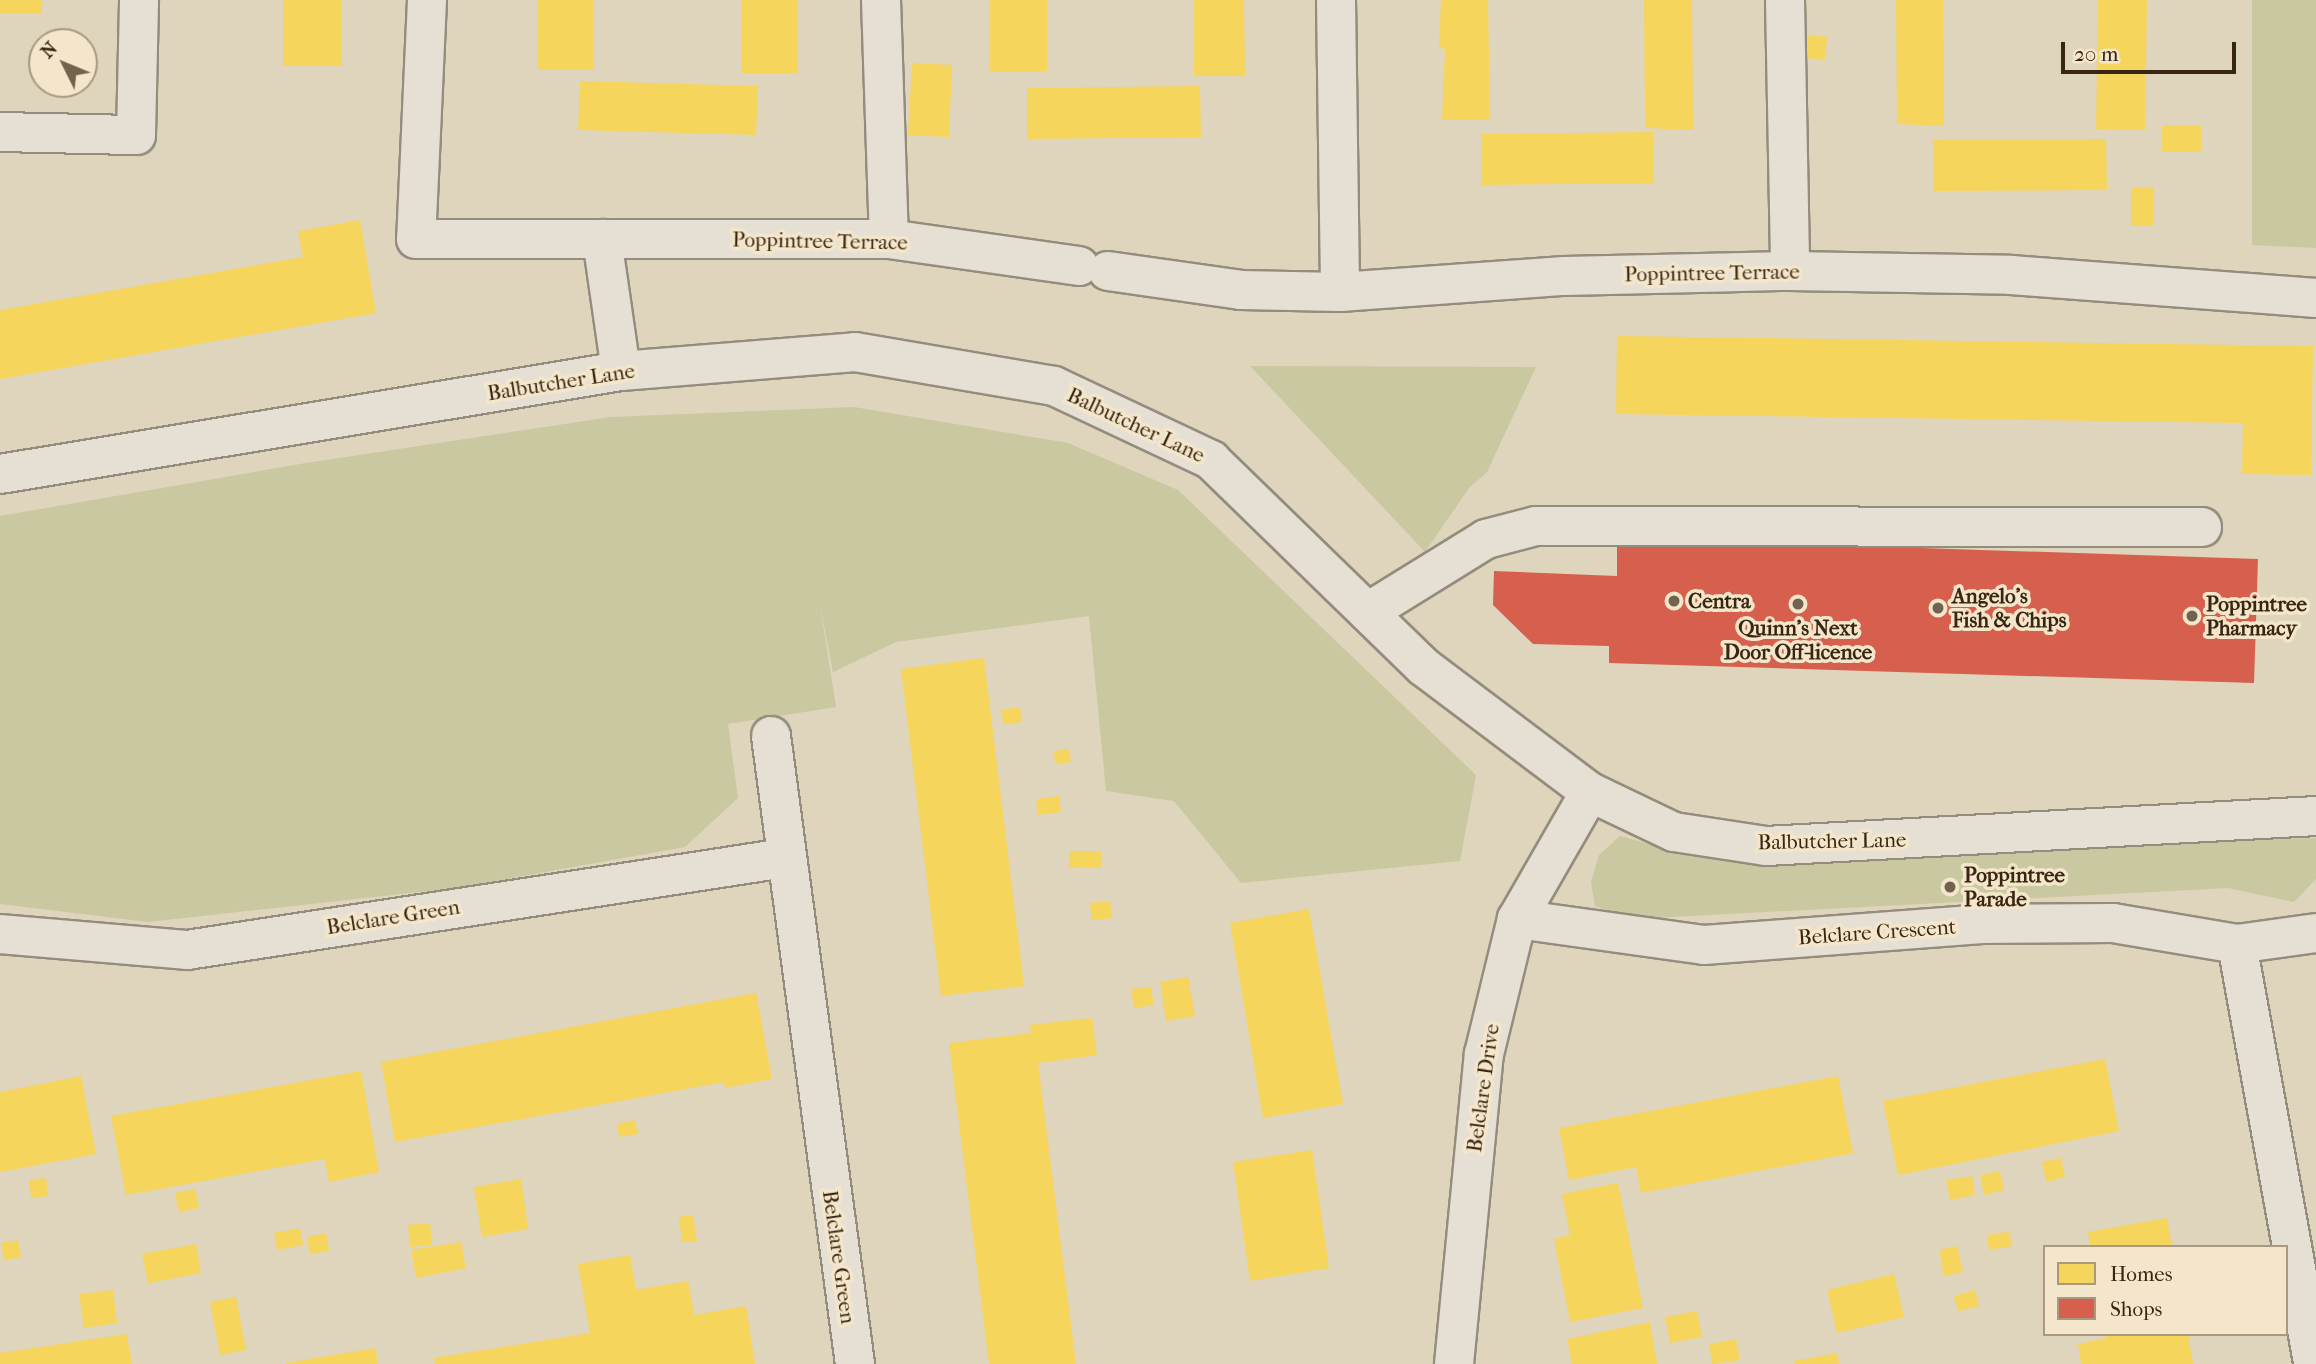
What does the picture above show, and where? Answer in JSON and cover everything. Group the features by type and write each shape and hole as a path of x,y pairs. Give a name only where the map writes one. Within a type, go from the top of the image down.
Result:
{"street":[{"path":"0,132 136,135 139,0"},
{"name":"Poppintree Terrace","path":"426,0 416,239 889,239 1241,290 1340,292 1564,276 1790,271 2011,275 2316,298"},
{"path":"881,0 889,239"},
{"path":"1336,0 1340,292"},
{"path":"1785,0 1790,271"},
{"path":"601,239 621,371"},
{"name":"Balbutcher Lane","path":"0,474 621,371 855,352 1054,386 1211,460 1424,667 1590,792 1674,832 1766,846 2316,816"},
{"path":"1368,612 1486,539 1536,526 2202,527"},
{"name":"Belclare Green","path":"771,736 785,858 855,1364"},
{"name":"Belclare Drive","path":"1454,1364 1483,1054 1517,919 1590,792"},
{"name":"Belclare Green","path":"0,934 187,950 785,858"},
{"name":"Belclare Crescent","path":"1517,919 1704,944 1985,924 2101,923 2237,944 2316,933"},
{"path":"2237,944 2314,1364"}],"green space":[{"path":"2252,0 2316,0 2316,248 2252,245"},
{"path":"1250,366 1536,367 1487,472 1469,488 1425,552"},
{"path":"854,407 1068,443 1178,490 1476,775 1460,861 1241,883 1174,801 1106,791 1089,616 896,642 833,672 820,605 836,707 728,724 738,798 685,847 456,888 148,922 0,904 0,516 306,463 611,417"},
{"path":"1620,836 1682,853 2316,838 2316,879 2294,902 2228,888 1633,919 1595,906 1591,882 1599,855"}],"building: Homes":[{"path":"0,0 42,0 42,13 0,13"},
{"path":"283,0 341,0 342,66 283,66"},
{"path":"537,0 594,0 594,70 537,70"},
{"path":"741,0 798,0 798,73 741,73"},
{"path":"990,0 1047,0 1047,71 990,72"},
{"path":"1194,0 1244,0 1245,76 1194,76"},
{"path":"1441,0 1488,0 1490,120 1442,119 1445,49 1439,48"},
{"path":"1644,0 1692,0 1693,130 1645,128"},
{"path":"1896,0 1943,0 1944,126 1897,124"},
{"path":"2098,0 2147,0 2145,130 2096,129"},
{"path":"1808,35 1827,37 1825,60 1806,58"},
{"path":"912,63 952,65 949,137 908,135"},
{"path":"580,81 758,86 756,135 578,130"},
{"path":"1200,86 1201,137 1027,139 1027,88"},
{"path":"2162,125 2201,125 2201,152 2162,152"},
{"path":"1653,132 1654,183 1481,185 1481,134"},
{"path":"2106,139 2107,190 1933,191 1933,140"},
{"path":"2154,187 2154,226 2131,226 2131,188"},
{"path":"360,220 376,313 0,379 0,310 303,257 298,231"},
{"path":"1617,336 2313,346 2311,475 2242,474 2243,423 1616,414"},
{"path":"984,658 1024,986 941,996 901,669"},
{"path":"1020,707 1022,722 1003,724 1001,710"},
{"path":"1069,749 1071,762 1055,764 1054,751"},
{"path":"1059,796 1061,812 1038,815 1036,799"},
{"path":"1069,851 1102,851 1102,867 1069,868"},
{"path":"1110,901 1112,918 1092,920 1090,903"},
{"path":"1309,909 1343,1104 1263,1118 1230,923"},
{"path":"1188,977 1195,1016 1166,1021 1160,982"},
{"path":"1151,987 1154,1005 1134,1008 1131,989"},
{"path":"756,993 772,1079 725,1088 724,1082 395,1142 381,1062"},
{"path":"1092,1018 1097,1055 1038,1063 1076,1364 989,1364 949,1043 1031,1033 1029,1025"},
{"path":"2105,1059 2119,1131 1898,1175 1883,1101"},
{"path":"361,1071 379,1172 329,1182 325,1159 126,1195 111,1116"},
{"path":"81,1076 96,1154 0,1172 0,1092"},
{"path":"1838,1076 1853,1153 1641,1193 1636,1167 1569,1180 1559,1128"},
{"path":"635,1120 638,1134 619,1137 617,1124"},
{"path":"1312,1150 1329,1268 1250,1281 1233,1162"},
{"path":"2061,1158 2065,1177 2046,1182 2042,1162"},
{"path":"2000,1171 2004,1190 1984,1195 1980,1175"},
{"path":"1972,1176 1975,1195 1950,1200 1946,1180"},
{"path":"46,1178 48,1196 31,1198 29,1180"},
{"path":"521,1179 528,1229 482,1237 474,1187"},
{"path":"1618,1183 1643,1308 1570,1322 1554,1239 1570,1235 1562,1194"},
{"path":"195,1189 199,1208 179,1212 175,1193"},
{"path":"693,1215 697,1241 682,1242 679,1217"},
{"path":"2167,1218 2172,1245 2090,1245 2088,1232"},
{"path":"430,1223 432,1245 410,1247 408,1225"},
{"path":"300,1228 303,1245 277,1250 274,1233"},
{"path":"2009,1232 2012,1246 1989,1250 1987,1235"},
{"path":"326,1233 329,1251 310,1254 307,1237"},
{"path":"18,1240 21,1257 4,1260 1,1243"},
{"path":"461,1242 466,1268 416,1278 411,1250"},
{"path":"196,1244 201,1273 148,1283 142,1254"},
{"path":"1957,1246 1963,1272 1944,1276 1939,1250"},
{"path":"630,1255 636,1290 688,1281 694,1315 746,1306 755,1364 435,1364 434,1358 590,1333 578,1264"},
{"path":"1894,1274 1904,1317 1837,1333 1827,1290"},
{"path":"113,1290 117,1323 84,1328 79,1294"},
{"path":"1975,1290 1979,1306 1958,1311 1954,1296"},
{"path":"236,1297 246,1350 220,1355 210,1302"},
{"path":"1697,1311 1702,1337 1670,1343 1665,1317"},
{"path":"1650,1322 1657,1364 1572,1364 1567,1339"},
{"path":"127,1334 132,1364 0,1364 0,1353"},
{"path":"2188,1336 2193,1364 2081,1364 2078,1344 2107,1338"},
{"path":"1736,1339 1740,1360 1712,1364 1709,1344"},
{"path":"375,1348 378,1364 285,1364 285,1363"},
{"path":"1837,1353 1839,1364 1795,1364 1794,1361"}],"building: Shops":[{"path":"1617,538 2258,559 2254,683 1609,663 1609,646 1533,644 1493,605 1494,571 1617,576"}],"place":[{"name":"Centra","path":"1674,601"},
{"name":"Quinn's Next Door Off-licence","path":"1798,604"},
{"name":"Angelo's Fish & Chips","path":"1938,608"},
{"name":"Poppintree Pharmacy","path":"2192,616"},
{"name":"Poppintree Parade","path":"1950,887"}]}
